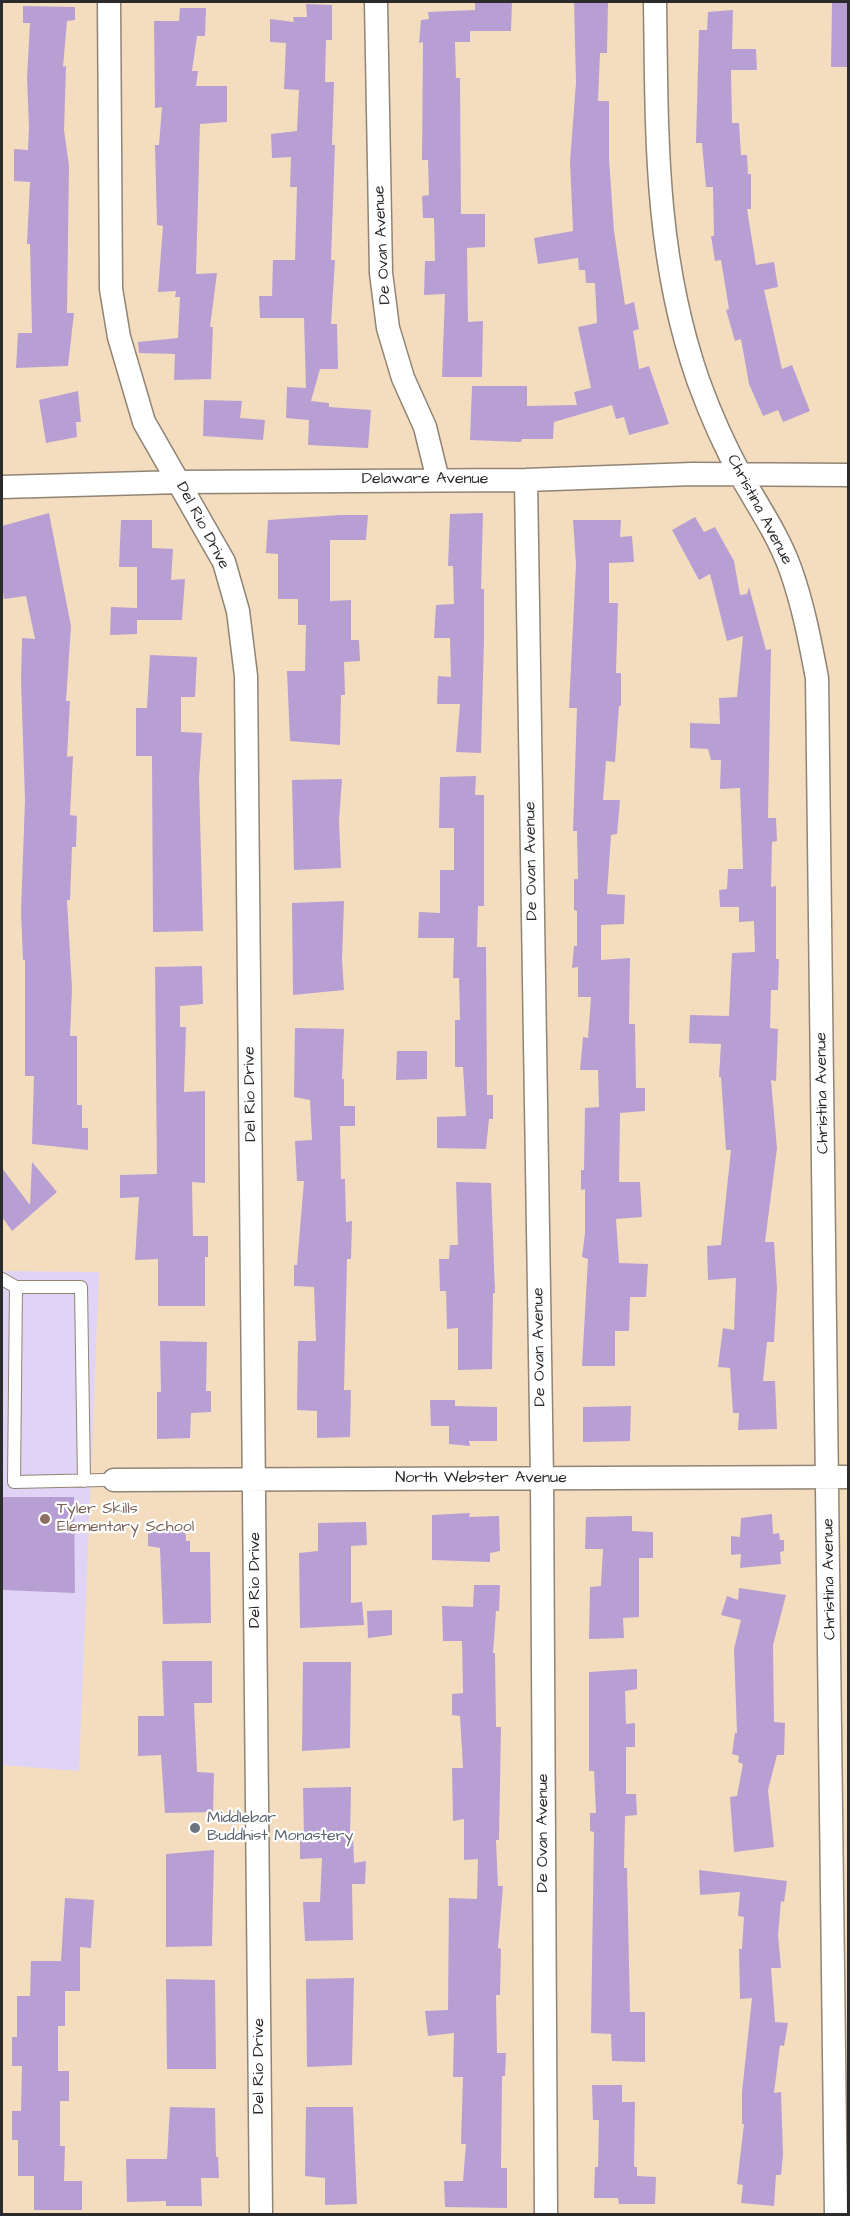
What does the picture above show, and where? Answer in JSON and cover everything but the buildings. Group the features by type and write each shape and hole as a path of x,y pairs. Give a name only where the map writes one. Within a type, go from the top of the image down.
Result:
{"street":[{"name":"Del Rio Drive","path":"109,2 111,289 118,337 144,422 224,561 238,611 246,676 261,2214"},
{"name":"De Ovan Avenue","path":"376,2 381,273 388,328 403,378 425,427 438,480"},
{"name":"Christina Avenue","path":"655,2 657,170 673,287 698,379 720,434 790,567 804,613 817,678 839,1477 836,2214"},
{"name":"Delaware Avenue","path":"2,487 180,482 526,480 849,474"},
{"name":"De Ovan Avenue","path":"526,480 542,1478 546,2214"},
{"name":"North Webster Avenue","path":"114,1480 839,1477"}],"lane":[{"path":"2,1279 16,1287 81,1287 84,1481"},
{"path":"16,1287 14,1482 114,1480"}],"shaded area":[{"name":"Tyler Skills Elementary School","path":"2,1271 99,1272 79,1771 2,1765"}],"place":[{"name":"Tyler Skills Elementary School","path":"45,1519"},
{"name":"Middlebar Buddhist Monastery","path":"195,1828"}]}
